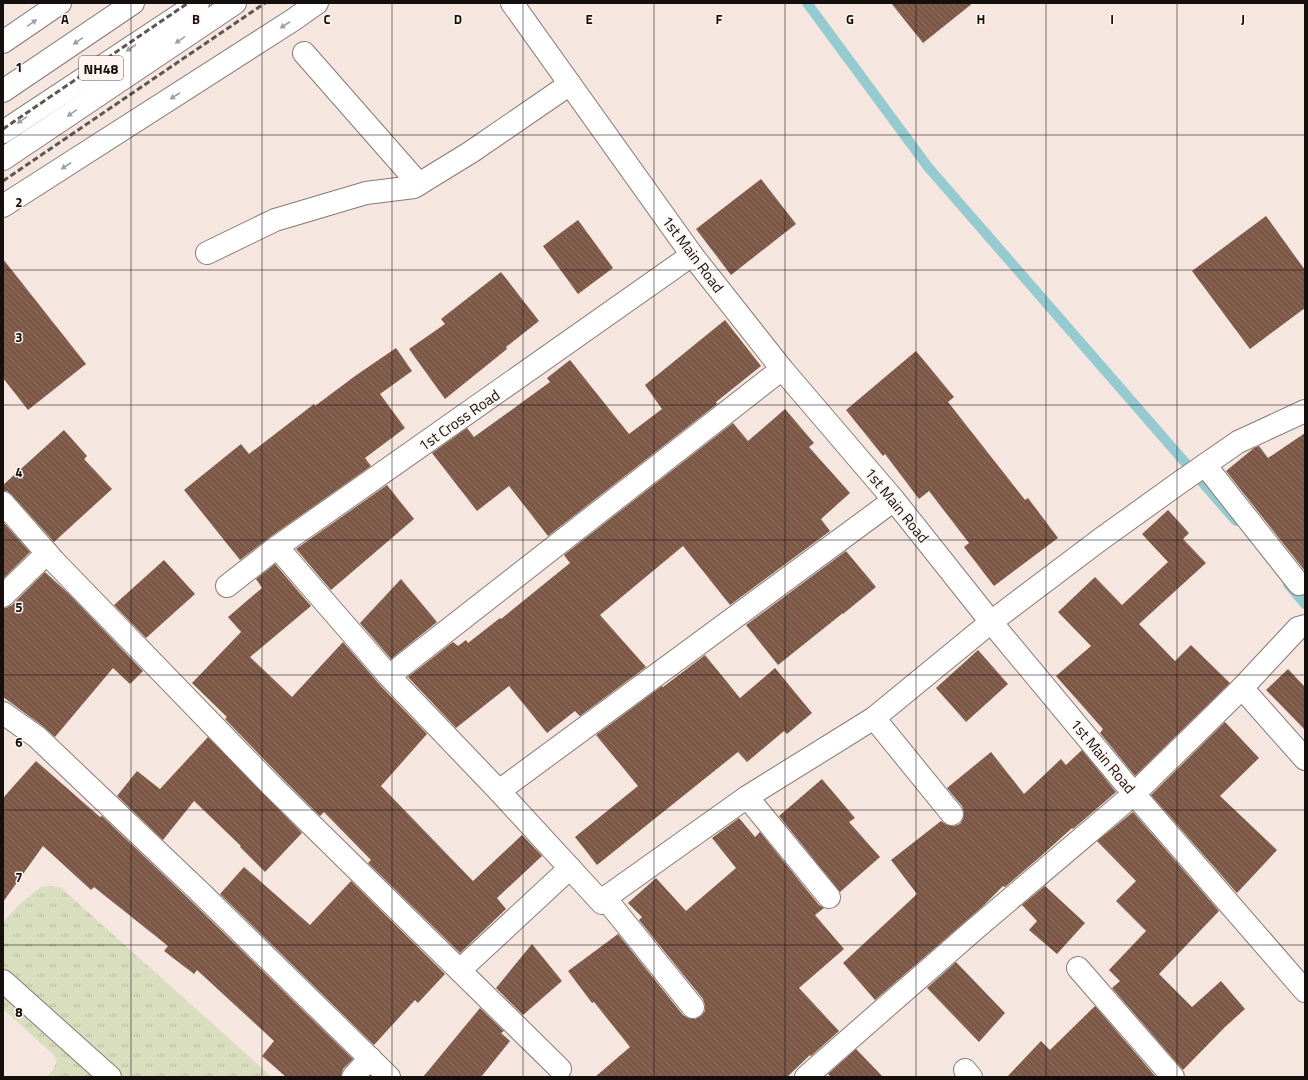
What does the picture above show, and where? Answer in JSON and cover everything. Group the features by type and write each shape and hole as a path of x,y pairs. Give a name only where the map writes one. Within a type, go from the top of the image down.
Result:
{"main road":[{"path":"3,42 60,3"},
{"path":"3,91 133,3"},
{"name":"NH48","path":"3,132 198,3"},
{"path":"3,159 235,3"},
{"path":"3,206 287,24 317,3"},
{"name":"1st Main Road","path":"512,3 692,256 782,369 894,500 991,622 1134,794 1305,991"},
{"path":"304,53 419,184"},
{"path":"207,253 275,220 366,193 414,187 471,152 570,84"},
{"name":"1st Cross Road","path":"227,586 277,548 692,256"},
{"path":"389,676 782,369"},
{"path":"277,548 389,676 499,791 602,904 605,898 747,797 874,718 991,622 1100,538 1238,442 1305,411"},
{"path":"1205,465 1299,584"},
{"path":"499,791 894,500"},
{"path":"3,503 47,553 273,787 560,1069"},
{"path":"3,596 47,553"},
{"path":"806,1077 975,929 1134,794 1242,688 1298,628 1305,626"},
{"path":"1242,688 1305,759"},
{"path":"3,713 37,737 202,894 389,1077"},
{"path":"874,718 952,814"},
{"path":"747,797 829,897"},
{"path":"460,970 570,868"},
{"path":"605,898 693,1007"},
{"path":"1078,968 1173,1077"},
{"path":"3,981 110,1077"},
{"path":"353,1077 370,1058"}],"green space":[{"path":"51,886 61,888 272,1077 47,1077 55,1065 55,1056 3,1009 3,922 21,903 41,887"}],"building":[{"path":"891,3 973,3 923,43"},
{"path":"761,179 796,224 731,275 696,229"},
{"path":"1266,216 1305,270 1305,308 1250,349 1192,271"},
{"path":"578,220 613,268 578,294 543,246"},
{"path":"3,259 86,364 28,410 3,378"},
{"path":"501,272 539,321 445,399 409,349 445,324 441,319"},
{"path":"725,320 761,366 716,402 717,404 548,536 509,486 477,511 432,453 467,428 474,437 550,382 547,378 570,360 629,434 662,409 645,385"},
{"path":"396,348 412,371 380,394 405,428 365,458 371,466 240,560 184,490 241,444 249,454 314,404 315,406"},
{"path":"916,351 954,397 948,402 1025,500 1028,498 1058,538 994,586 964,547 969,543 929,491 919,499 885,454 883,456 846,410"},
{"path":"785,409 814,443 809,447 850,493 821,519 830,531 730,605 683,546 600,615 646,667 580,716 575,711 547,733 509,686 456,728 408,677 453,642 458,646 466,640 468,643 500,618 501,619 570,563 564,555 733,423 748,441"},
{"path":"64,430 87,456 84,459 112,489 54,542 12,495 7,491 3,491 3,485"},
{"path":"1305,433 1305,571 1226,471 1254,448 1259,446 1268,458"},
{"path":"387,485 414,519 331,590 296,549"},
{"path":"1168,510 1189,533 1183,539 1206,563 1139,624 1175,661 1191,645 1230,683 1135,776 1100,733 1103,729 1056,676 1091,646 1058,612 1095,577 1122,605 1168,562 1142,534"},
{"path":"3,522 30,552 3,579"},
{"path":"846,551 876,587 778,665 746,625"},
{"path":"164,560 195,594 146,638 114,605"},
{"path":"275,564 311,606 250,657 292,697 343,642 380,685 427,734 381,786 473,881 522,835 542,856 497,898 506,909 460,953 368,863 371,860 324,812 320,816 282,778 225,719 227,717 192,683 241,632 228,617 262,588 256,579"},
{"path":"45,572 69,594 143,671 130,684 113,668 55,737 44,727 3,697 3,608 12,605"},
{"path":"401,579 437,622 391,659 360,623"},
{"path":"978,650 1008,684 966,722 936,688"},
{"path":"705,655 740,698 775,668 812,713 787,734 784,731 747,762 738,752 597,865 575,837 638,786 596,735"},
{"path":"1288,669 1305,687 1305,730 1266,690"},
{"path":"1225,722 1259,758 1220,796 1277,850 1237,893 1151,795"},
{"path":"208,737 302,833 265,872 240,847 241,846 194,801 163,840 117,796 137,771 160,789"},
{"path":"1082,750 1116,792 1073,829 1072,828 1005,887 1003,886 982,907 875,1000 843,963 917,894 891,860 941,821 947,825 954,826 960,824 963,819 964,812 962,806 947,788 991,752 1024,794 1061,759 1066,765"},
{"path":"36,761 100,817 102,816 353,1059 343,1069 341,1077 286,1077 262,1056 274,1041 197,970 194,974 164,951 168,946 94,887 91,890 43,846 3,902 3,798"},
{"path":"822,779 855,818 849,822 880,857 840,892 779,816"},
{"path":"1133,812 1219,911 1159,974 1192,1007 1221,981 1245,1009 1183,1070 1112,988 1120,981 1109,970 1146,931 1116,901 1136,881 1097,841"},
{"path":"739,818 755,837 760,832 819,905 824,908 815,915 844,949 799,988 839,1031 811,1056 810,1055 787,1077 595,1077 630,1047 594,1002 592,1003 568,971 618,934 683,1015 688,1018 695,1019 701,1016 705,1011 703,999 639,920 642,917 628,903 656,878 686,911 736,868 712,838"},
{"path":"244,867 310,925 351,881 445,974 418,1003 415,1000 374,1045 220,894"},
{"path":"1045,886 1085,923 1057,954 1029,930 1037,921 1022,905"},
{"path":"532,944 562,981 523,1015 496,988"},
{"path":"956,962 1005,1013 979,1042 927,988"},
{"path":"1095,1006 1156,1077 1007,1077 1041,1041 1050,1050"},
{"path":"480,1008 504,1031 501,1033 510,1041 481,1077 423,1077"},
{"path":"856,1049 883,1077 831,1077 828,1074"}],"waterway":[{"path":"807,3 928,167 1236,521"},
{"path":"1288,584 1305,604"}],"railway":[{"path":"3,129 188,3"},
{"path":"3,181 265,3"}]}
